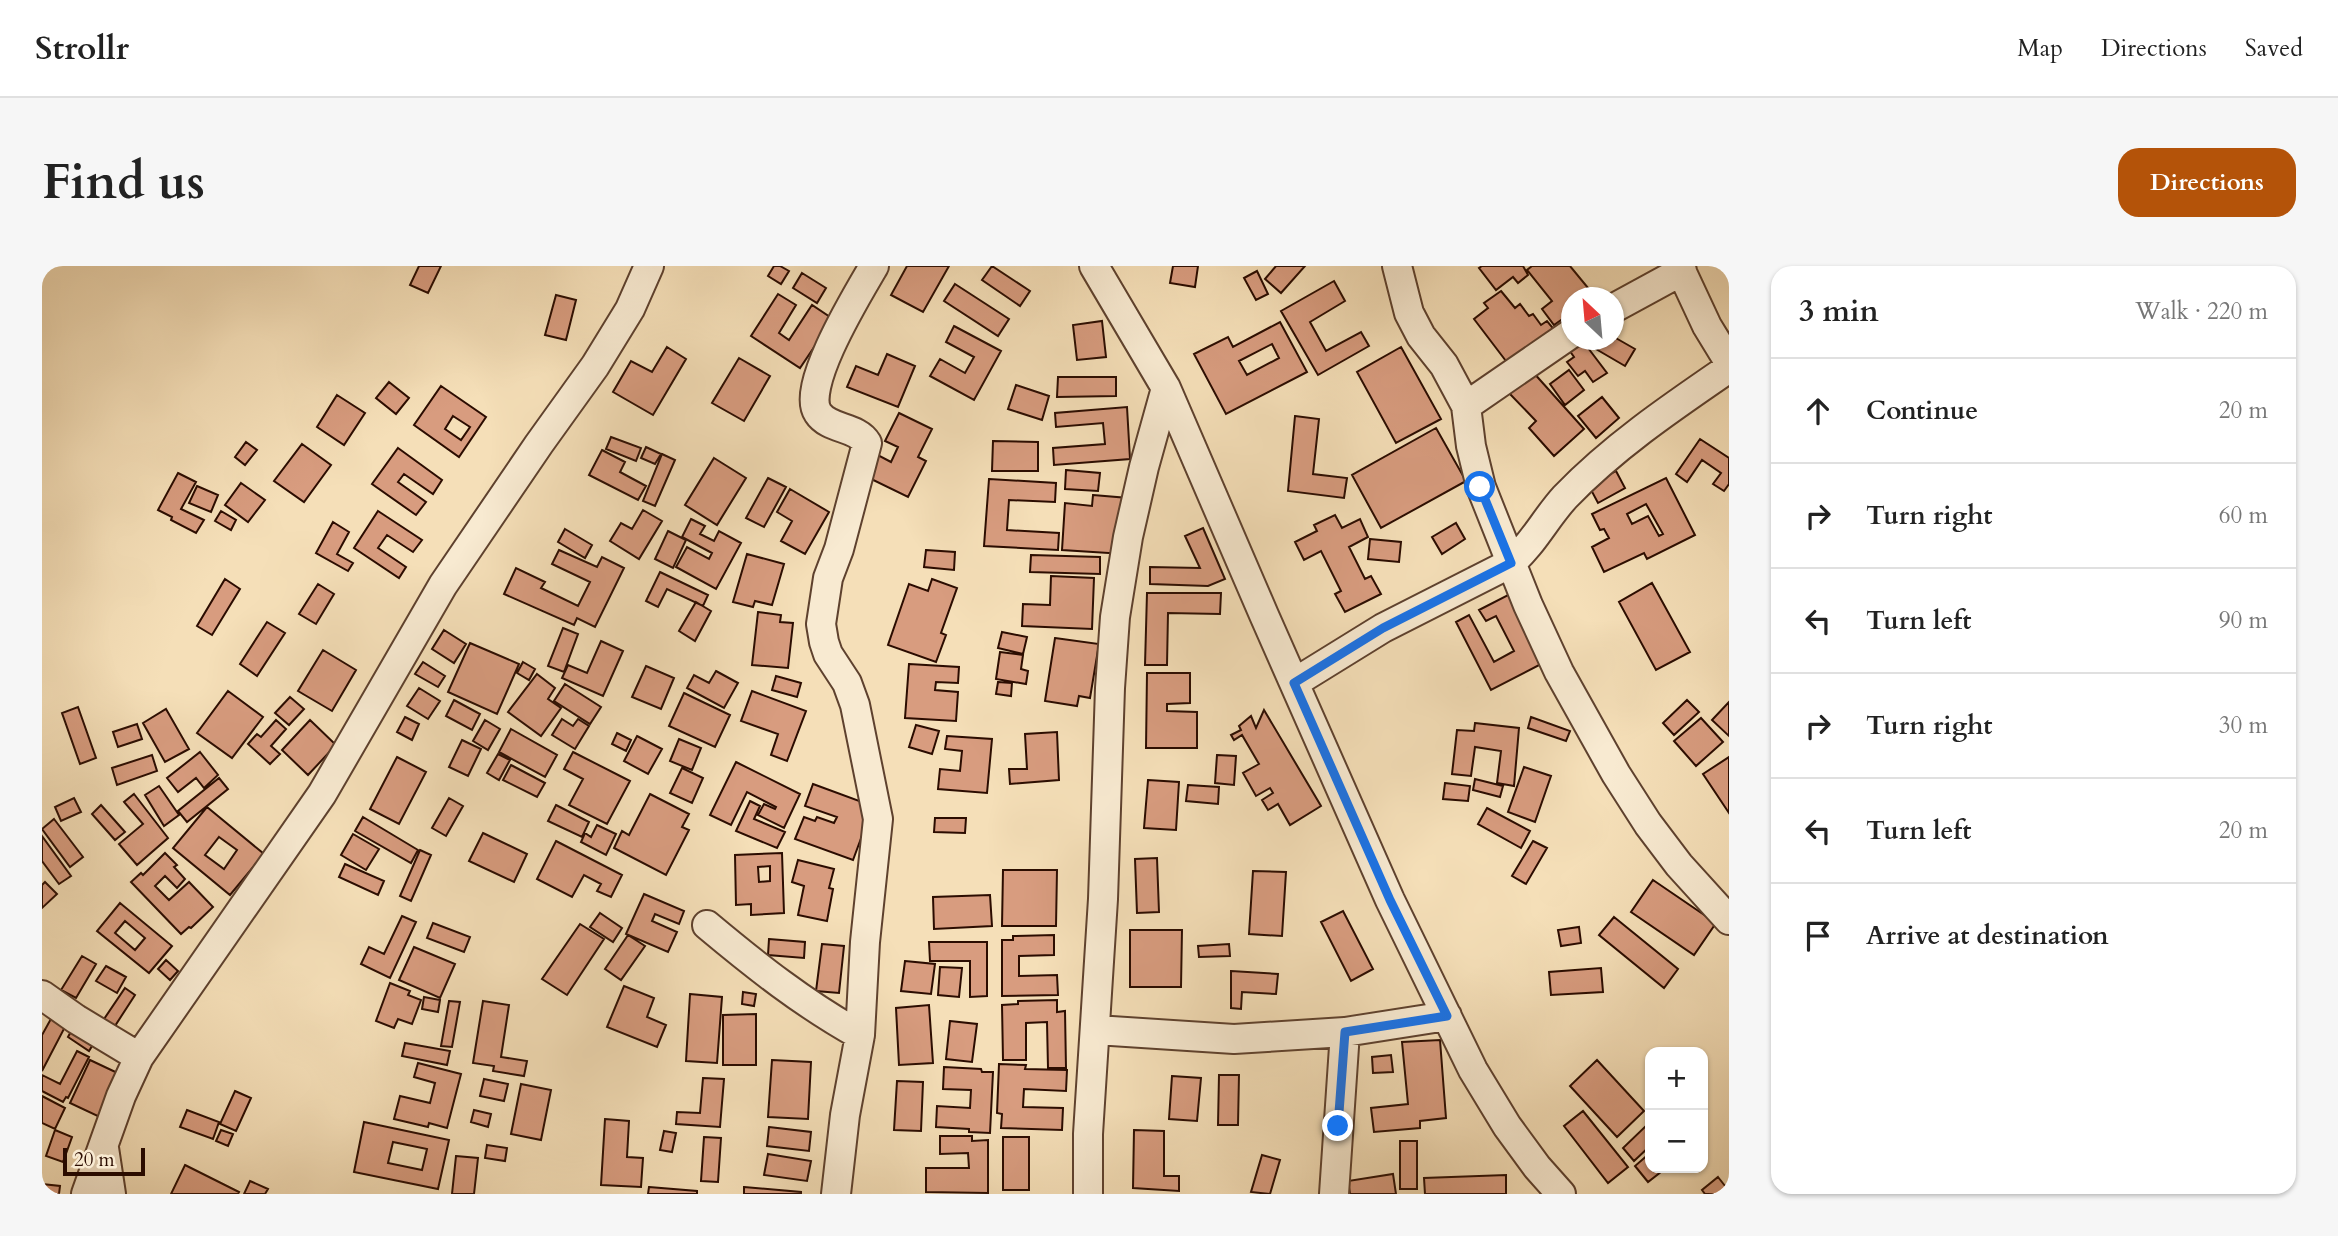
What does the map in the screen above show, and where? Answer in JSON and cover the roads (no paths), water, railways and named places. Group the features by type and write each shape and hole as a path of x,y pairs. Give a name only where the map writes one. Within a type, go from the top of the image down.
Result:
{"street":[{"path":"86,1194 121,1096 139,1057 322,794 443,585 595,366 630,309 649,266"},
{"path":"836,1194 845,1115 860,1035 865,942 878,819 855,705 847,682 828,654 821,624 828,578 839,550 867,443 858,433 841,428 821,416 817,411 814,394 835,338 874,266"},
{"path":"1094,266 1166,388 1390,900 1473,1070 1507,1126 1561,1194"},
{"path":"1397,266 1409,313 1421,336 1444,365 1466,406 1480,487 1559,673 1616,774 1648,824 1679,865 1729,920"},
{"path":"1624,302 1680,269 1707,326 1729,362"},
{"path":"1466,406 1561,341"},
{"path":"1294,683 1383,628 1511,563 1586,478 1647,426 1729,368"},
{"path":"1088,1194 1088,1134 1096,1030 1115,617 1138,490 1166,388"},
{"path":"707,925 785,988 860,1035"},
{"path":"42,995 139,1057"},
{"path":"1096,1030 1234,1039 1345,1032 1447,1016"},
{"path":"1334,1194 1345,1032"},
{"path":"103,1144 111,1194"}]}
